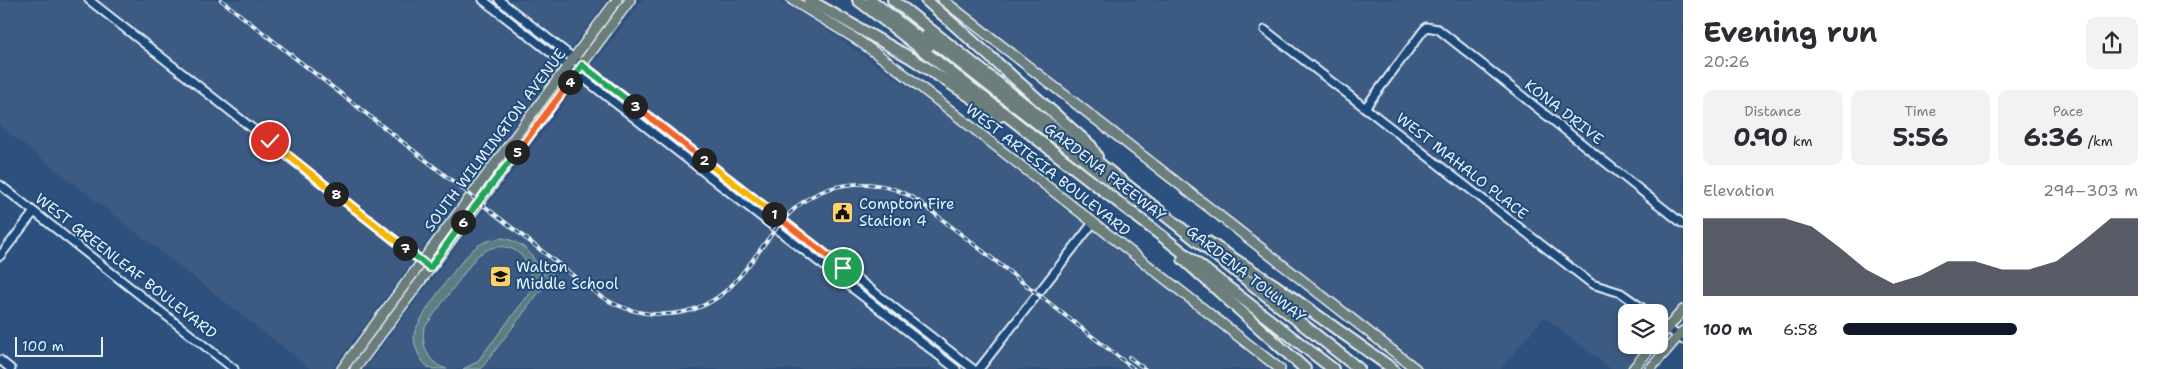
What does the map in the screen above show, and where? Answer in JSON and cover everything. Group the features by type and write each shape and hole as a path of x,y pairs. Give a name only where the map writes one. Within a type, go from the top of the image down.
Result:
{"highway":[{"path":"809,0 911,58 1069,163"},
{"name":"GARDENA FREEWAY","path":"858,0 1333,369"},
{"name":"GARDENA TOLLWAY","path":"870,0 1342,369"},
{"name":"GARDENA TOLLWAY","path":"880,0 1329,353 1344,357"},
{"name":"GARDENA FREEWAY","path":"892,0 1359,369"},
{"path":"926,0 1091,146 1099,162"},
{"path":"1155,207 1276,286 1393,369"},
{"path":"1140,218 1221,296 1305,369"}],"main road":[{"name":"SOUTH WILMINGTON AVENUE","path":"342,369 617,0"},
{"name":"SOUTH WILMINGTON AVENUE","path":"355,369 630,0"},
{"name":"WEST ARTESIA BOULEVARD","path":"792,0 856,39 895,67 1280,369"},
{"path":"943,0 1416,369"},
{"path":"1668,327 1683,310"},
{"path":"1650,369 1681,336"},
{"path":"1633,369 1646,354"}],"street":[{"path":"89,0 430,268"},
{"path":"483,0 956,369"},
{"path":"499,0 973,369"},
{"path":"502,15 508,7"},
{"name":"KONA DRIVE","path":"1365,108 1426,28 1438,29 1683,224"},
{"name":"WEST MAHALO PLACE","path":"1265,30 1593,285 1621,294 1636,304"},
{"name":"WEST GREENLEAF BOULEVARD","path":"0,185 234,369"},
{"path":"0,256 34,212"},
{"path":"979,369 1093,223"},
{"path":"1668,329 1681,336"},
{"path":"0,360 11,369"}],"shaded area":[{"path":"0,0 607,0 332,369 311,369 0,126"},
{"path":"642,0 778,0 820,25 935,106 1269,369 365,369"},
{"path":"951,0 1683,0 1683,301 1668,320 1668,304 1618,304 1618,354 1640,354 1628,369 1611,369 1544,317 1500,369 1420,369"}],"green space":[{"path":"503,238 518,243 529,252 539,271 540,279 547,270 553,274 481,369 463,369 477,362 529,294 531,281 525,260 518,252 509,248 498,247 487,250 476,257 424,328 423,334 427,353 435,363 447,369 430,369 426,366 416,349 414,340 416,328 422,317 440,290 469,254 485,242"}],"railway":[{"path":"221,0 593,291 627,309 645,313 664,314 700,307 717,298 732,285 784,220 806,200 821,192 838,187 855,184 872,185 906,194 921,203 1134,369"},
{"path":"1129,357 1145,369"}],"place":[{"name":"Compton Fire Station 4","path":"843,213"},
{"name":"Walton Middle School","path":"500,276"}],"route":[{"path":"270,141 430,268 582,65 843,268"}]}
